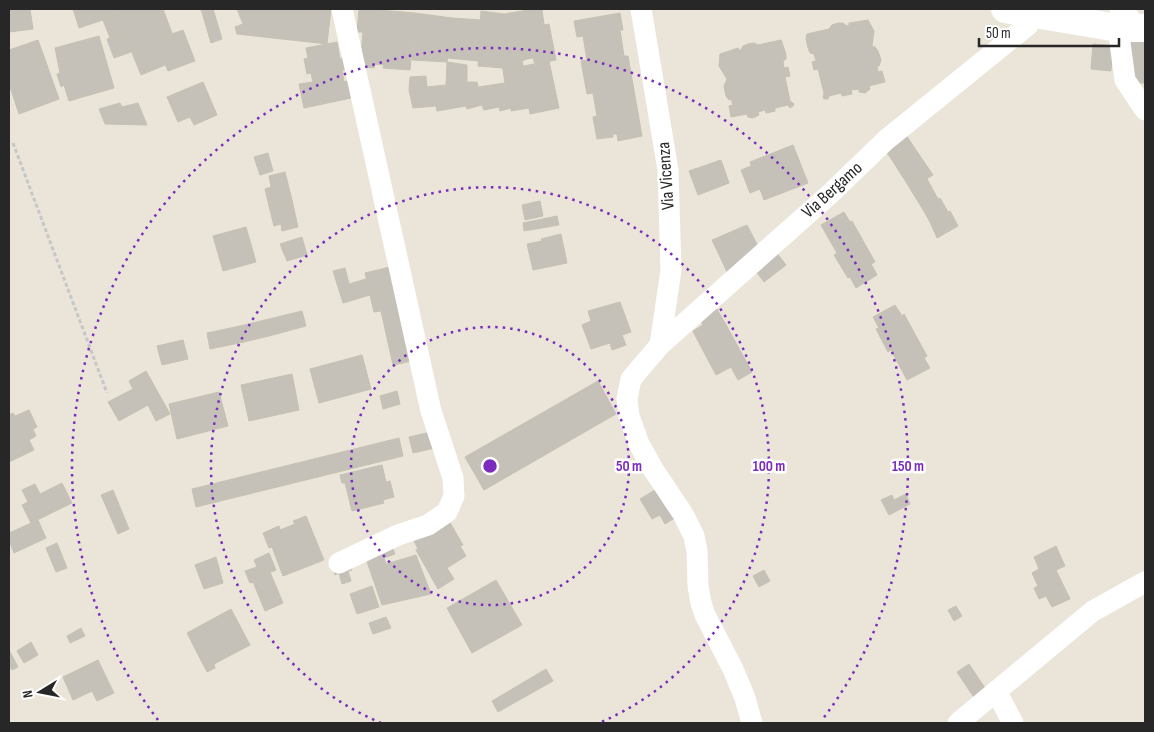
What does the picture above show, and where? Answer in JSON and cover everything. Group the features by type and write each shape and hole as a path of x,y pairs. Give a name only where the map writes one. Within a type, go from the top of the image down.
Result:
{"street":[{"path":"339,563 398,535 428,525 447,512 454,496 453,478 431,411 342,9"},
{"name":"Via Vicenza","path":"641,9 668,170 670,270 660,345"},
{"path":"1005,9 1031,13 1079,14 1130,23 1124,80 1145,110"},
{"name":"Via Bergamo","path":"752,723 745,698 733,669 705,615 698,586 697,550 694,536 683,514 639,444 629,416 626,399 631,379 660,345 830,194 886,140 1028,26 1031,13"},
{"path":"958,723 1093,611 1145,582"},
{"path":"996,691 1014,723"}],"path":[{"path":"13,143 107,392"}],"building":[{"path":"9,9 30,9 33,29 9,32"},
{"path":"73,9 114,9 117,15 79,28"},
{"path":"114,9 134,9 117,15"},
{"path":"134,9 142,9 165,65 141,75 117,15"},
{"path":"142,9 163,9 172,33 155,40"},
{"path":"201,9 213,9 222,39 211,43"},
{"path":"237,9 331,9 327,44 237,34 235,27 243,24"},
{"path":"359,9 415,13 410,70 383,68 384,65 375,64 374,68 364,67 364,57 361,57 363,32 357,32"},
{"path":"542,9 544,25 549,24 556,60 535,64 533,58 527,59 528,10"},
{"path":"528,10 527,59 522,61 523,66 503,70 504,14"},
{"path":"481,11 504,14 503,68 478,66"},
{"path":"415,13 452,18 447,62 412,60"},
{"path":"620,13 623,30 620,30 624,56 628,56 642,136 618,141 617,134 613,134 613,137 597,139 593,117 597,116 593,93 587,94 581,61 587,60 583,36 577,37 574,21"},
{"path":"117,15 124,33 110,38 103,20"},
{"path":"452,18 481,20 478,61 448,58"},
{"path":"868,20 874,31 872,46 878,51 881,60 879,66 877,66 878,72 882,71 885,82 869,86 870,89 865,93 859,92 859,89 851,90 852,94 842,96 841,93 824,99 818,69 814,70 812,62 816,61 814,54 810,53 808,48 807,34 829,29 832,25 838,23 843,23 847,26 849,23"},
{"path":"183,30 195,61 168,71 155,40"},
{"path":"124,33 131,52 114,58 107,39"},
{"path":"99,36 114,88 69,101 64,85 61,87 57,74 60,73 55,48"},
{"path":"38,40 47,65 41,67 43,72 9,84 9,50"},
{"path":"781,40 786,54 786,59 783,61 784,68 788,67 790,76 785,77 790,101 794,104 793,106 790,108 788,105 775,108 775,111 766,113 765,110 758,112 759,115 753,118 748,117 747,114 731,117 729,106 733,105 731,99 729,100 726,96 724,86 727,79 719,66 720,54 738,48 741,50 743,46 748,44 754,43 758,45"},
{"path":"1130,41 1145,41 1145,83 1134,83"},
{"path":"337,42 340,59 343,58 344,82 347,81 351,98 304,108 299,84 313,82 311,73 307,74 304,59 308,58 306,48"},
{"path":"1093,44 1113,46 1111,71 1091,69"},
{"path":"549,61 559,108 530,114 529,108 511,111 511,108 500,111 499,107 484,110 482,105 467,109 466,106 437,111 436,106 413,108 409,90 410,77 426,76 427,87 446,85 447,62 467,65 467,82 477,82 478,87 505,83 503,70"},
{"path":"47,65 59,99 19,114 9,84 43,72 41,67"},
{"path":"203,82 217,115 194,125 190,117 178,122 167,97"},
{"path":"120,103 122,107 138,103 147,125 105,124 99,109"},
{"path":"904,132 916,150 904,158 902,154 892,160 883,147"},
{"path":"793,145 808,183 764,200 750,162"},
{"path":"916,150 933,175 920,183 904,158"},
{"path":"268,153 273,171 260,175 254,157"},
{"path":"902,154 916,175 906,182 892,160"},
{"path":"721,160 729,183 698,195 689,171"},
{"path":"751,166 760,189 750,193 741,170"},
{"path":"285,172 292,200 269,206 265,189 271,187 269,176"},
{"path":"916,175 920,183 927,179 938,199 922,208 906,182"},
{"path":"940,198 948,212 930,222 922,208"},
{"path":"292,200 298,227 282,231 281,224 274,226 269,206"},
{"path":"540,201 543,216 525,220 522,205"},
{"path":"950,211 958,226 937,238 930,222"},
{"path":"844,212 850,222 852,221 875,262 871,264 877,275 856,288 834,255 837,253 821,225"},
{"path":"557,216 559,225 524,231 523,223"},
{"path":"747,225 760,250 729,276 712,240"},
{"path":"246,227 256,262 223,271 213,236"},
{"path":"561,234 567,263 533,270 527,244"},
{"path":"302,237 307,255 287,261 280,244"},
{"path":"773,248 786,265 764,282 751,265"},
{"path":"390,267 395,290 370,295 365,273"},
{"path":"345,268 349,284 366,279 370,295 343,303 333,271"},
{"path":"397,289 412,361 393,365 381,311 374,312 370,295"},
{"path":"620,302 631,332 622,335 626,345 612,350 610,343 591,349 582,325 591,321 588,311"},
{"path":"714,304 725,323 697,339 693,331 703,325 697,314"},
{"path":"895,305 902,316 904,314 927,356 924,358 930,368 907,380 891,350 888,352 876,329 879,328 873,317"},
{"path":"302,311 306,326 269,336 265,320"},
{"path":"265,320 269,336 244,342 240,326"},
{"path":"725,323 752,372 738,380 731,367 716,375 697,339"},
{"path":"240,326 244,342 210,349 207,333"},
{"path":"183,340 188,359 162,365 157,346"},
{"path":"362,355 371,389 319,403 310,369"},
{"path":"146,371 170,414 156,421 148,405 119,421 108,402 133,389 129,381"},
{"path":"292,374 299,410 249,421 241,385"},
{"path":"598,381 616,414 484,490 465,457"},
{"path":"397,391 400,404 383,409 380,396"},
{"path":"219,392 228,426 177,439 169,404"},
{"path":"29,410 37,427 33,429 36,436 29,440 34,450 9,462 9,415 13,413 15,416"},
{"path":"431,432 435,448 413,453 409,437"},
{"path":"399,438 403,456 196,507 192,489"},
{"path":"382,465 386,482 390,481 394,497 383,500 384,503 352,511 345,483 342,483 340,475"},
{"path":"62,483 72,503 31,523 22,505 28,502 22,490 35,484 40,494"},
{"path":"660,487 678,516 665,524 660,515 652,519 640,499"},
{"path":"113,490 129,529 118,534 101,495"},
{"path":"906,494 910,504 889,515 881,500 892,495 894,500"},
{"path":"306,516 324,560 283,576 272,547 269,548 263,533 279,526 280,530 295,524 293,521"},
{"path":"38,520 46,538 14,553 9,540 9,533"},
{"path":"449,521 463,545 460,546 466,556 447,568 454,579 438,589 416,550 418,549 414,541"},
{"path":"57,543 67,568 56,572 46,548"},
{"path":"391,544 395,554 384,558 386,564 416,555 431,594 382,605 364,553"},
{"path":"1056,546 1065,566 1056,570 1070,599 1052,607 1046,596 1039,599 1034,588 1038,586 1032,573 1039,569 1034,557"},
{"path":"269,553 276,570 261,576 254,560"},
{"path":"216,557 223,583 204,589 195,565"},
{"path":"350,566 352,570 348,571 351,581 342,584 339,573 335,575 334,571"},
{"path":"257,567 261,576 270,572 283,603 265,611 253,582 250,583 245,571"},
{"path":"764,570 770,581 759,587 753,576"},
{"path":"496,580 522,625 472,653 447,608"},
{"path":"372,586 379,607 357,614 350,594"},
{"path":"956,606 962,616 954,621 948,610"},
{"path":"231,609 250,645 214,664 215,668 207,672 187,633"},
{"path":"386,617 391,628 373,634 369,623"},
{"path":"81,628 85,636 70,643 67,636"},
{"path":"31,642 38,655 24,663 17,651"},
{"path":"9,650 18,667 12,670 9,666"},
{"path":"98,660 109,683 73,700 63,677"},
{"path":"969,664 987,691 975,699 957,672"},
{"path":"546,669 553,681 498,712 492,701"},
{"path":"109,683 114,693 97,701 92,691"}]}
